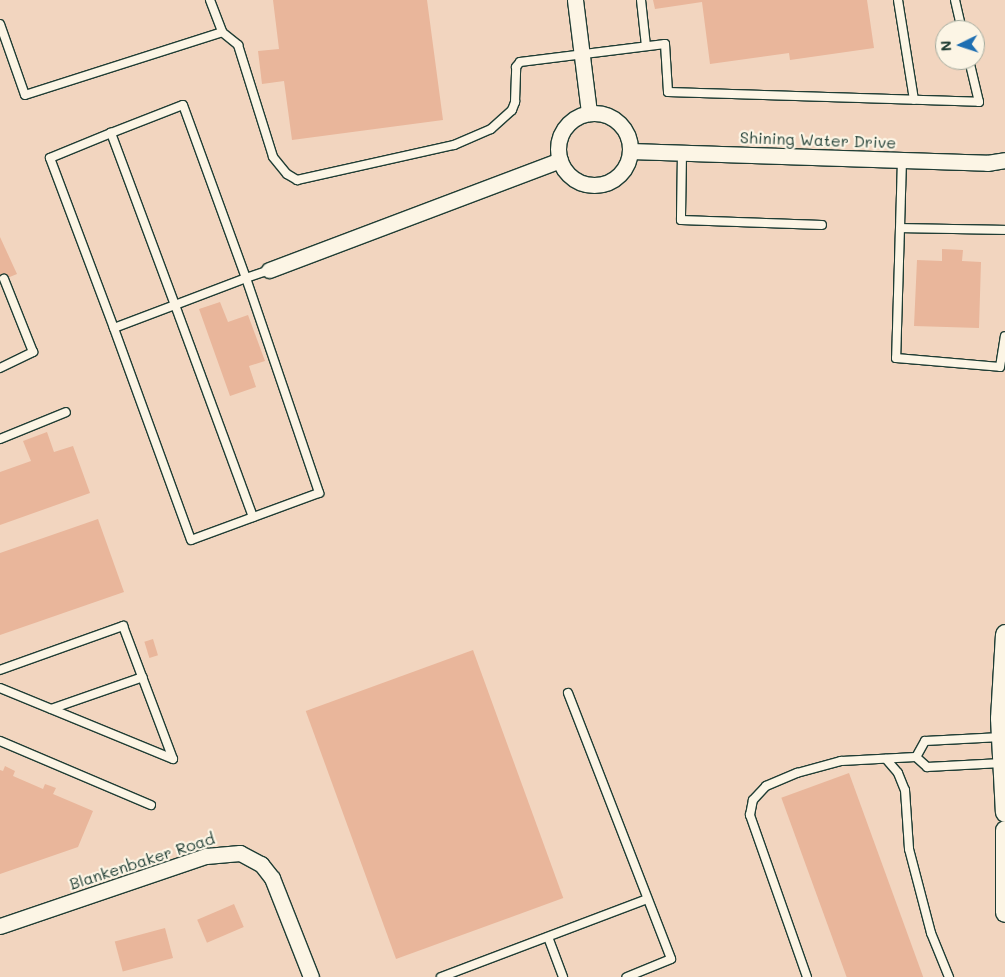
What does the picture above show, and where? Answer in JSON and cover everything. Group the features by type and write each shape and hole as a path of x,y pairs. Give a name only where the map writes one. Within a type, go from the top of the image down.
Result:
{"street":[{"path":"575,0 589,113"},
{"path":"589,113 607,115 622,126 630,152 620,174 598,185 574,180 560,160 558,147 567,124 589,113"},
{"name":"Shining Water Drive","path":"630,152 987,163 1005,160"},
{"path":"269,270 560,160"},
{"path":"1005,634 1001,737 1005,812"},
{"path":"1005,830 1005,912"},
{"name":"Blankenbaker Road","path":"0,926 206,856 240,853 261,864 272,878 311,977"}],"lane":[{"path":"210,0 222,32 238,44 273,157 287,174 297,180 378,164 454,145 491,129 512,110 516,67 520,62 665,44 668,92 979,102 971,70"},
{"path":"641,0 646,46"},
{"path":"898,0 914,100"},
{"path":"955,0 960,20"},
{"path":"0,24 25,95 222,32"},
{"path":"183,105 246,278 319,493 191,540 50,158 183,105"},
{"path":"112,132 253,517"},
{"path":"682,153 681,220 822,224"},
{"path":"902,160 896,358 1000,367 1005,336"},
{"path":"901,228 1005,230"},
{"path":"114,328 269,270"},
{"path":"0,368 33,352 4,279"},
{"path":"0,439 66,412"},
{"path":"0,670 123,626 173,759 0,688"},
{"path":"50,709 142,677"},
{"path":"568,692 671,958 627,977"},
{"path":"916,757 925,741 1001,737"},
{"path":"0,741 150,805"},
{"path":"808,977 750,815 753,800 766,786 797,773 841,761 916,757 927,767 1002,763"},
{"path":"886,759 898,773 905,790 909,849 931,933 949,977"},
{"path":"441,977 647,899"},
{"path":"548,936 563,977"}],"shaded area":[{"path":"0,0 1005,0 1005,977 0,977"}],"building":[{"path":"273,0 427,0 443,120 292,140 284,81 262,84 258,51 279,49"},
{"path":"653,0 867,0 874,48 790,60 789,53 710,64 702,2 655,9"},
{"path":"0,237 17,274 0,281"},
{"path":"942,249 963,250 962,261 981,262 979,328 914,326 917,260 942,261"},
{"path":"220,302 228,322 248,315 265,361 249,366 256,387 230,396 199,309"},
{"path":"47,432 54,452 73,446 90,493 0,525 0,472 31,461 23,441"},
{"path":"98,519 124,592 0,635 0,553"},
{"path":"153,639 158,655 149,658 144,642"},
{"path":"473,650 563,898 396,959 306,711"},
{"path":"5,766 15,771 13,776 43,789 45,784 56,788 53,794 93,811 78,847 0,874 0,770 3,771"},
{"path":"849,773 923,977 847,977 781,798"},
{"path":"234,904 244,927 207,943 197,920"},
{"path":"165,928 173,958 123,971 115,941"}]}
